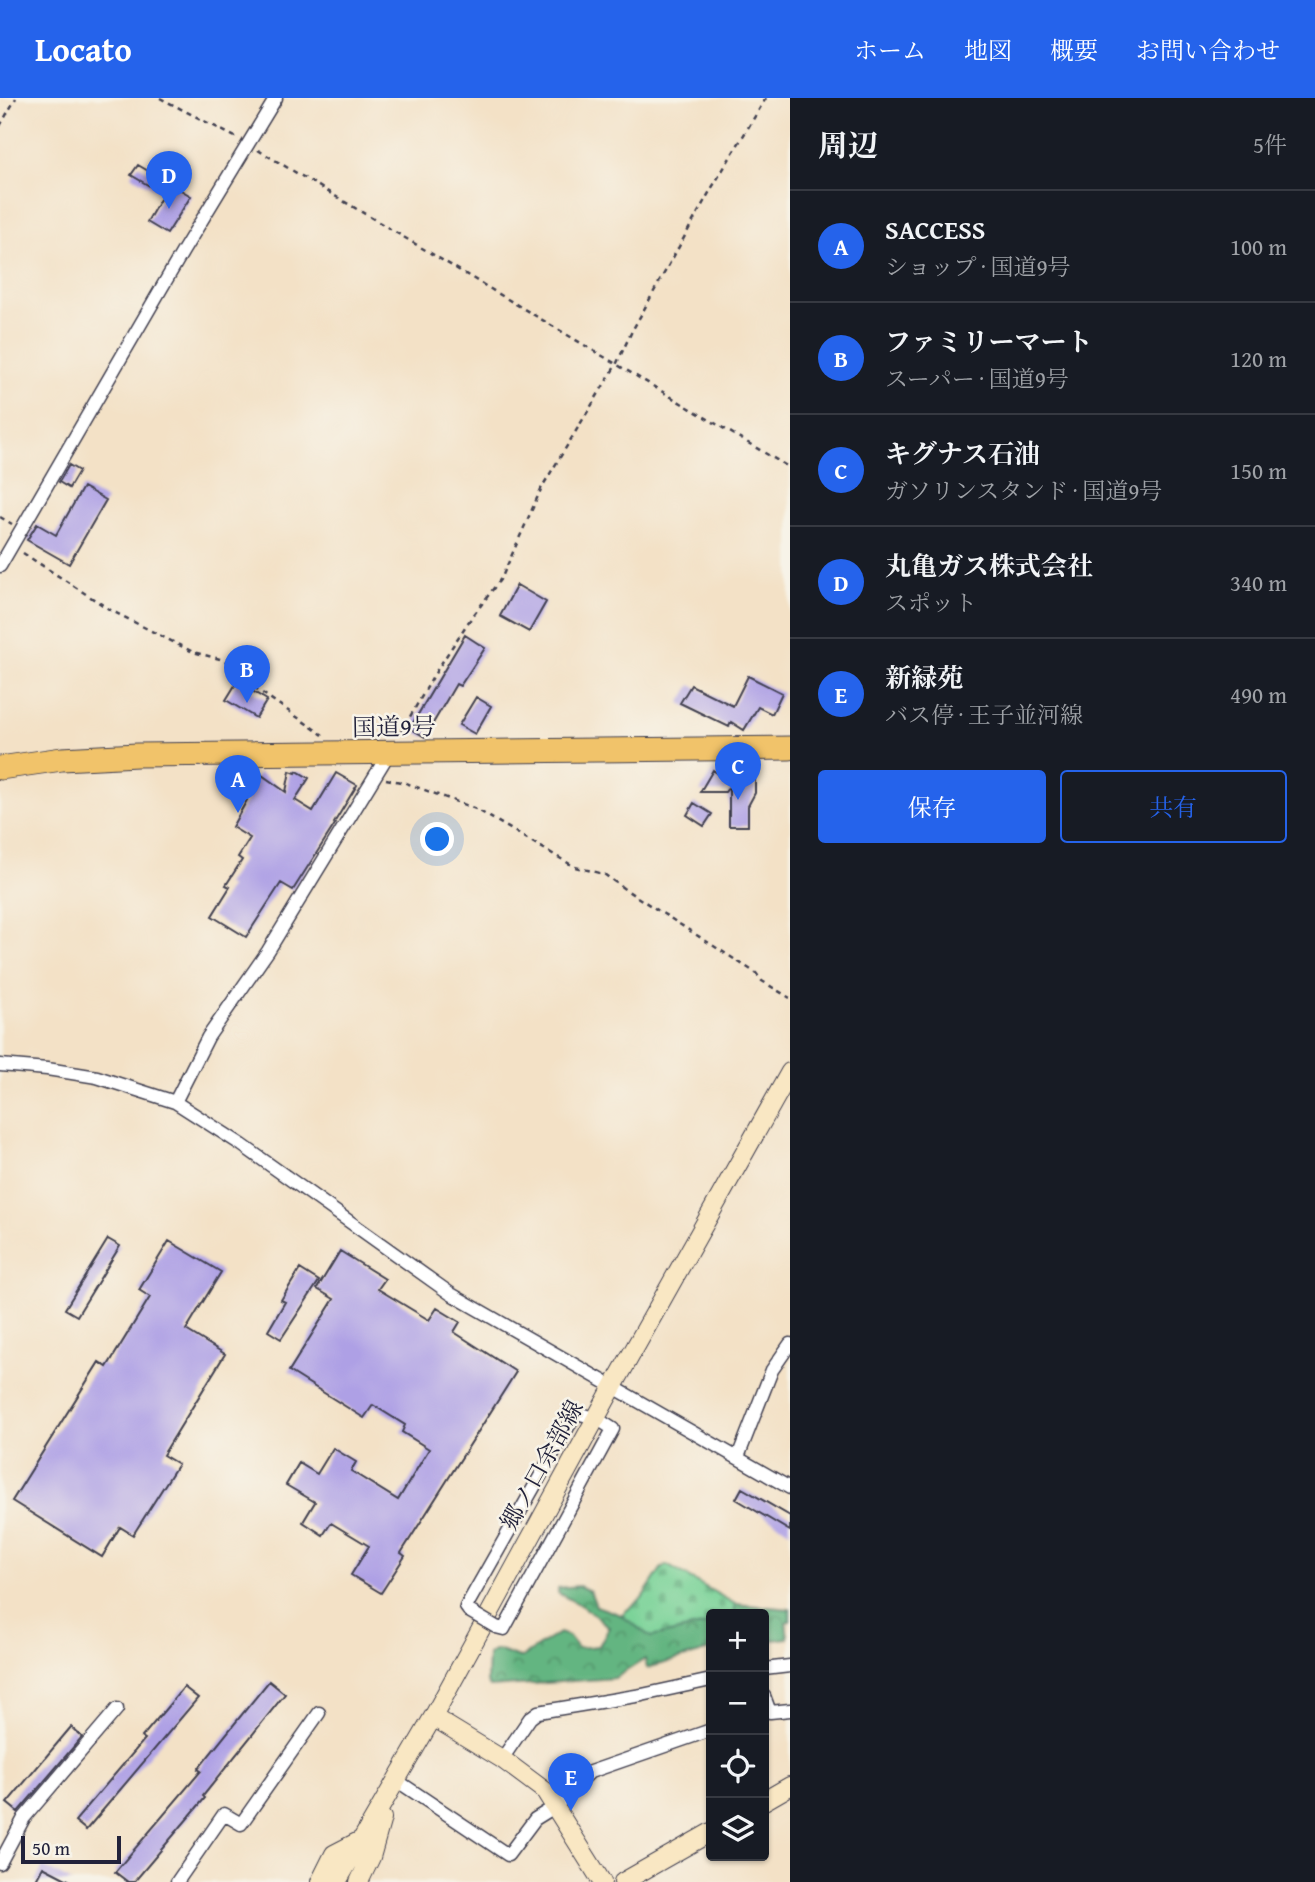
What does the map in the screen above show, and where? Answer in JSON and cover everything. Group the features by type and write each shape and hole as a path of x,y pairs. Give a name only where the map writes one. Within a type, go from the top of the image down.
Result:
{"highway":[{"name":"国道9号","path":"0,768 62,759 137,755 790,748"}],"main road":[{"name":"郷ノ口余部線","path":"337,1882 433,1717 614,1385 790,1072"},
{"path":"433,1717 502,1759 545,1791 602,1882"},
{"path":"359,1882 371,1857 393,1786"},
{"path":"769,1798 790,1786"},
{"path":"632,1880 706,1835"},
{"path":"320,1882 334,1854 363,1839"}],"street":[{"path":"0,566 183,251 276,98"},
{"path":"175,1102 208,1037 268,951 389,753"},
{"path":"0,1065 97,1077 175,1102 242,1145 451,1294 790,1488"},
{"path":"738,1457 772,1370 790,1344"},
{"path":"576,1413 596,1418 613,1429 504,1629 496,1627 466,1607 576,1413"},
{"path":"769,1668 790,1666"},
{"path":"502,1759 530,1718 538,1712 642,1695 706,1681"},
{"path":"0,1863 24,1818 117,1709"},
{"path":"769,1713 790,1710"},
{"path":"177,1882 225,1814 241,1824 319,1713"},
{"path":"393,1786 508,1855 535,1819 556,1806 590,1772 706,1732"}],"path":[{"path":"0,126 16,98"},
{"path":"160,98 249,144 790,468"},
{"path":"389,753 437,670 502,578 542,487 616,365 710,191 766,98"},
{"path":"12,546 113,611 193,652 224,660 233,666 245,681 337,744 343,753"},
{"path":"376,775 476,809 575,867 604,874 790,998"}],"green space":[{"path":"667,1565 735,1604 734,1609 706,1609 706,1625 651,1637 621,1615 642,1598 661,1569"},
{"path":"579,1586 590,1591 596,1606 621,1615 651,1637 706,1625 706,1651 647,1668 645,1659 615,1678 490,1687 487,1682 488,1654 497,1650 522,1657 559,1633 568,1636 577,1648 599,1646 609,1627 584,1607 558,1593 558,1588"},
{"path":"735,1604 790,1609 790,1621 786,1622 788,1638 769,1640 769,1609 734,1609"}],"building":[{"path":"138,165 191,196 167,234 147,222 163,194 131,175"},
{"path":"69,465 79,471 69,488 59,482"},
{"path":"83,487 106,500 69,564 27,540 37,524 56,535"},
{"path":"517,585 546,602 529,632 500,616"},
{"path":"465,635 485,648 460,686 456,684 425,737 410,728"},
{"path":"748,676 782,693 772,714 758,707 744,730 731,722 729,727 680,703 691,685 733,706"},
{"path":"237,682 267,700 256,718 226,700"},
{"path":"476,697 491,706 475,734 459,725"},
{"path":"755,769 755,793 748,806 748,826 729,826 729,787 725,792 700,792 713,770 718,774 738,775 738,770"},
{"path":"290,771 297,771 309,778 295,800 313,811 336,773 357,785 293,890 281,883 246,937 212,916 230,887 226,885 242,860 238,857 250,838 232,827 247,800 242,797 259,773 286,792"},
{"path":"694,803 712,814 704,826 687,815"},
{"path":"108,1239 120,1246 77,1316 65,1309"},
{"path":"169,1241 221,1272 186,1330 225,1354 163,1455 178,1464 133,1535 120,1527 102,1557 12,1501 99,1362 107,1367 150,1297 139,1290"},
{"path":"340,1251 385,1279 378,1289 429,1320 437,1308 460,1322 454,1332 516,1372 401,1553 405,1556 381,1593 351,1575 369,1546 331,1523 323,1535 303,1522 315,1502 286,1485 299,1463 317,1474 333,1448 356,1462 351,1471 398,1500 429,1449 402,1432 405,1425 373,1405 364,1418 289,1371 334,1299 317,1289"},
{"path":"300,1269 319,1281 281,1339 268,1331 285,1302 281,1300"},
{"path":"742,1488 790,1516 790,1531 736,1499"},
{"path":"269,1681 285,1694 203,1796 205,1798 134,1882 128,1882 115,1872 201,1771 198,1769"},
{"path":"184,1687 198,1698 86,1830 75,1821 145,1739 142,1737"},
{"path":"71,1727 82,1737 18,1812 7,1803"},
{"path":"43,1867 72,1882 35,1882"}],"place":[{"name":"丸亀ガス株式会社","path":"169,209"},
{"name":"ファミリーマート","path":"247,703"},
{"name":"キグナス石油","path":"738,800"},
{"name":"SACCESS","path":"238,813"},
{"name":"新緑苑","path":"571,1811"}]}
